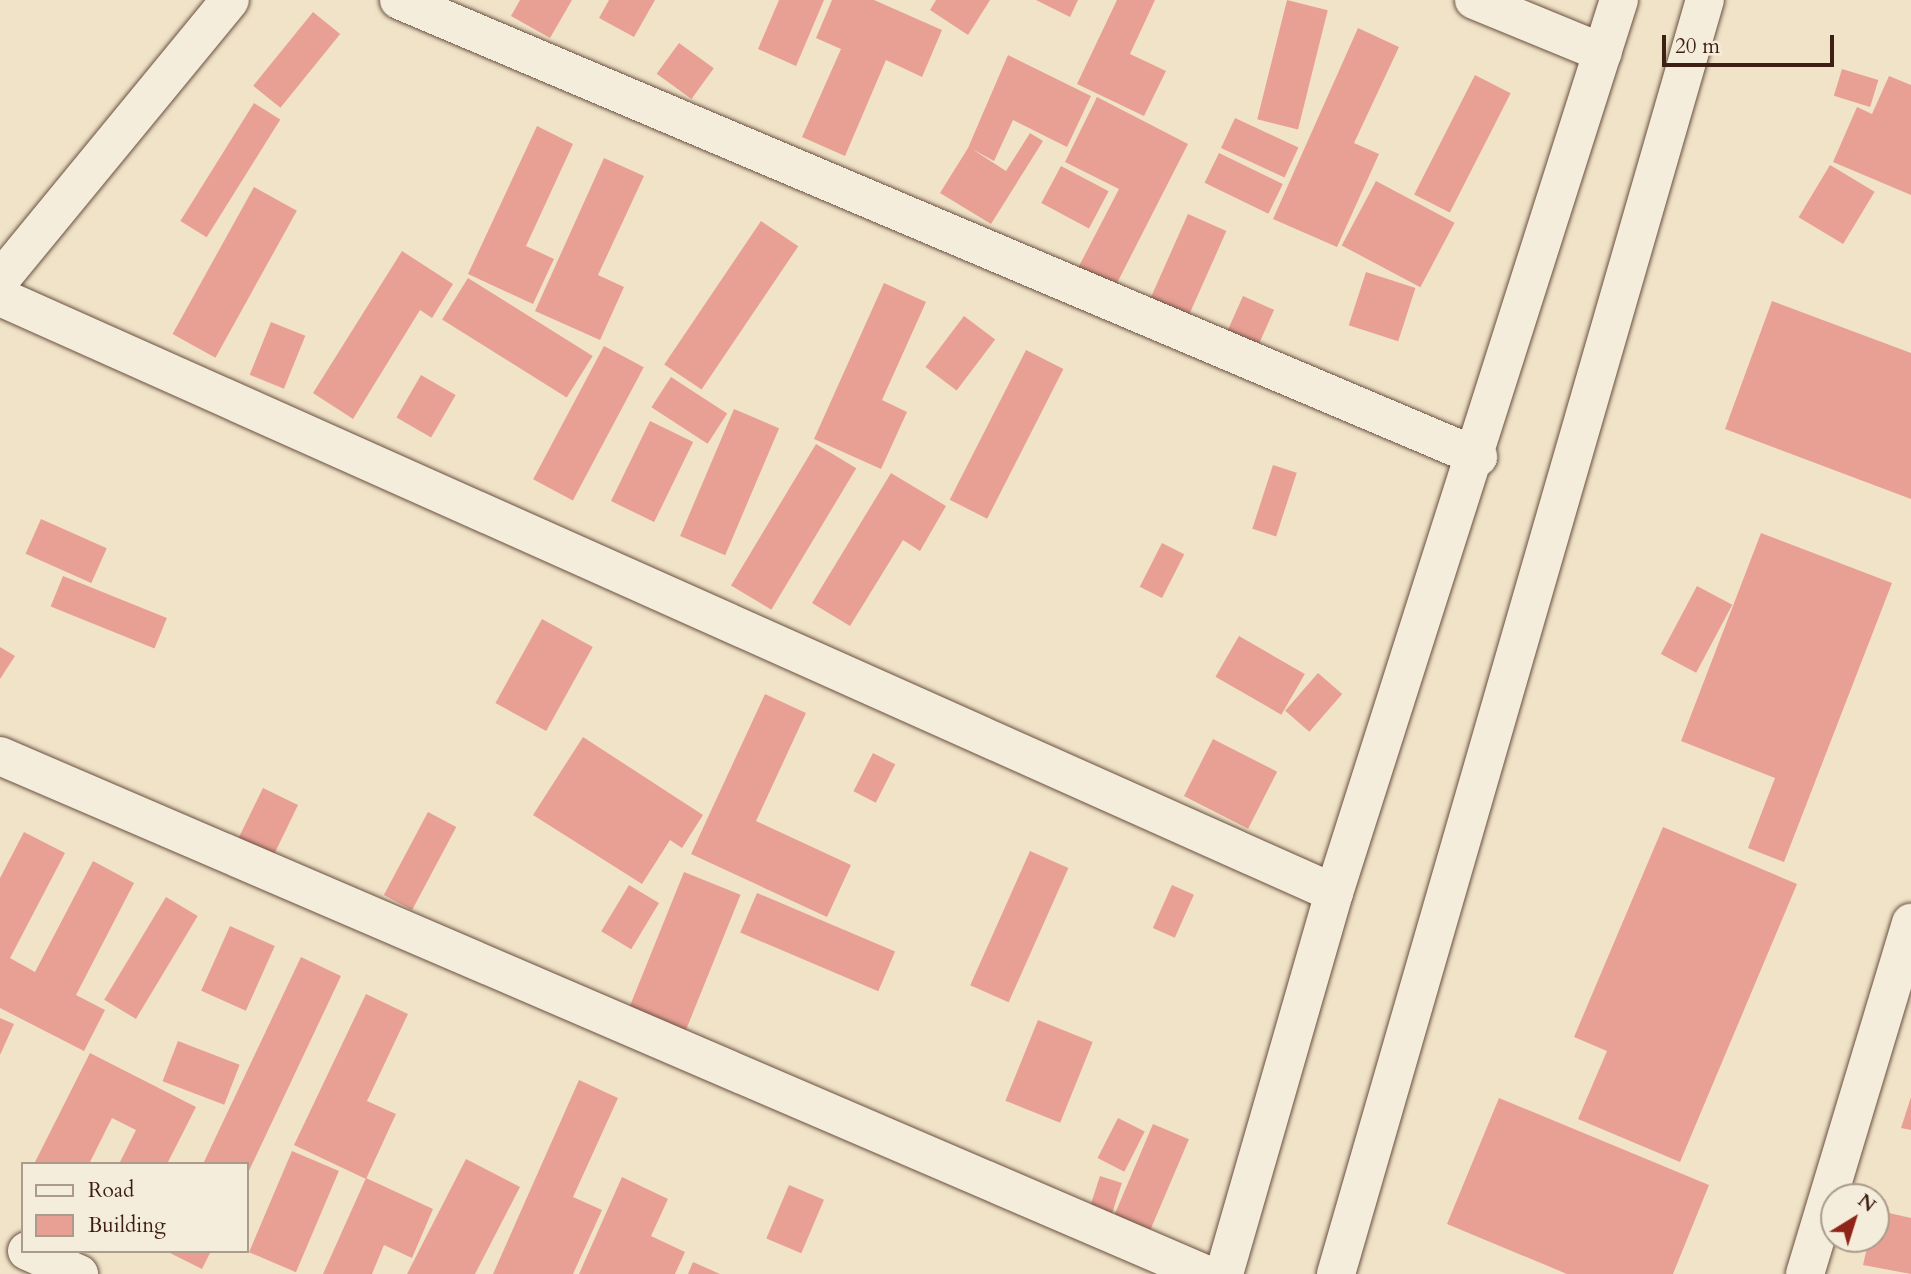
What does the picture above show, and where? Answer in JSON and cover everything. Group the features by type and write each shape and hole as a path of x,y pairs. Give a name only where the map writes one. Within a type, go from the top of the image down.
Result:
{"street":[{"path":"0,280 230,0"},
{"path":"399,0 1478,457"},
{"path":"1474,0 1603,53"},
{"path":"1224,1274 1334,893 1478,457 1619,0"},
{"path":"1336,1274 1705,0"},
{"path":"0,297 1334,893"},
{"path":"0,756 1205,1274"},
{"path":"1805,1274 1908,945"},
{"path":"0,1239 21,1248"},
{"path":"32,1253 79,1274"}],"building":[{"path":"520,0 572,0 550,38 511,16"},
{"path":"609,0 655,0 634,37 599,18"},
{"path":"779,0 824,0 796,66 758,49"},
{"path":"832,0 874,0 942,30 922,77 886,60 845,156 802,137 841,49 816,38"},
{"path":"936,0 990,0 968,35 930,10"},
{"path":"1036,0 1078,0 1070,17"},
{"path":"1117,0 1155,0 1130,54 1166,71 1144,116 1077,84"},
{"path":"1287,0 1328,10 1298,130 1257,119"},
{"path":"313,12 340,34 280,108 253,86"},
{"path":"1358,28 1399,47 1354,143 1379,154 1337,247 1273,219"},
{"path":"679,43 714,68 691,99 657,74"},
{"path":"1008,55 1091,96 1067,147 1013,120 994,161 972,149 1006,171 1030,133 1043,141 991,224 940,193 968,148"},
{"path":"1842,69 1878,80 1870,107 1834,96"},
{"path":"1475,75 1511,93 1450,213 1414,194"},
{"path":"1889,76 1911,85 1911,195 1833,162 1857,107 1872,114"},
{"path":"1097,97 1188,144 1114,289 1077,270 1119,189 1065,162"},
{"path":"254,103 280,119 207,237 180,221"},
{"path":"1235,118 1298,148 1284,177 1221,148"},
{"path":"537,126 573,144 526,246 554,259 533,304 468,274"},
{"path":"1219,153 1283,184 1268,214 1205,183"},
{"path":"604,158 644,176 598,275 624,287 600,340 535,311"},
{"path":"1830,165 1875,192 1843,244 1799,217"},
{"path":"1061,166 1109,191 1089,228 1041,203"},
{"path":"1376,181 1455,223 1420,287 1342,245"},
{"path":"254,187 297,211 215,358 173,334"},
{"path":"1188,214 1226,231 1185,323 1147,306"},
{"path":"761,221 798,246 702,390 664,364"},
{"path":"402,251 453,284 432,318 420,310 353,419 313,393"},
{"path":"1366,272 1415,288 1398,341 1349,325"},
{"path":"468,278 593,356 567,397 442,320"},
{"path":"884,283 926,302 882,400 907,412 881,469 814,439"},
{"path":"1243,296 1274,310 1255,353 1224,339"},
{"path":"1772,301 1911,353 1911,499 1725,429"},
{"path":"964,316 995,339 957,391 925,367"},
{"path":"271,322 305,336 284,389 250,375"},
{"path":"604,346 644,367 573,500 533,479"},
{"path":"1026,350 1063,369 987,519 950,500"},
{"path":"421,375 456,395 431,437 396,417"},
{"path":"671,377 727,413 708,444 651,407"},
{"path":"734,409 779,428 725,555 680,536"},
{"path":"650,421 693,442 654,522 611,501"},
{"path":"816,444 856,468 771,610 731,585"},
{"path":"1273,465 1297,473 1276,536 1252,529"},
{"path":"891,473 946,506 920,551 903,540 850,626 812,603"},
{"path":"41,519 107,548 91,583 26,554"},
{"path":"1761,533 1892,583 1784,862 1748,848 1775,778 1681,741"},
{"path":"1162,543 1184,554 1162,598 1140,587"},
{"path":"63,576 167,618 154,649 51,607"},
{"path":"1697,586 1732,605 1696,673 1661,654"},
{"path":"542,619 593,647 546,731 495,703"},
{"path":"1239,636 1305,674 1281,715 1216,677"},
{"path":"0,647 15,656 0,679"},
{"path":"1318,673 1342,694 1309,732 1285,711"},
{"path":"765,694 806,713 756,821 851,865 827,917 691,854"},
{"path":"583,737 703,815 682,848 670,840 642,884 533,815"},
{"path":"1213,739 1277,772 1248,829 1184,796"},
{"path":"873,753 895,764 876,803 853,791"},
{"path":"263,788 298,805 274,855 238,838"},
{"path":"428,812 456,827 412,910 384,895"},
{"path":"1663,827 1797,884 1680,1162 1578,1119 1607,1051 1574,1037"},
{"path":"24,832 65,853 10,958 35,972 93,861 134,883 76,995 105,1010 84,1051 0,1008 0,878"},
{"path":"1030,851 1068,868 1009,1002 970,985"},
{"path":"684,872 741,895 682,1039 626,1016"},
{"path":"629,885 659,903 631,949 601,931"},
{"path":"1172,885 1194,895 1175,938 1153,928"},
{"path":"757,893 895,952 878,991 740,933"},
{"path":"166,897 198,916 136,1019 104,1000"},
{"path":"230,926 275,946 246,1011 201,991"},
{"path":"301,957 341,976 248,1173 248,1162 204,1162"},
{"path":"366,994 408,1014 367,1101 396,1114 366,1179 294,1145"},
{"path":"0,1018 14,1024 0,1055"},
{"path":"1038,1020 1093,1042 1060,1123 1005,1101"},
{"path":"178,1041 240,1065 224,1105 163,1081"},
{"path":"90,1053 196,1107 168,1162 120,1162 136,1130 112,1118 90,1162 35,1162"},
{"path":"579,1080 618,1098 573,1197 602,1210 573,1274 493,1274"},
{"path":"1911,1097 1911,1130 1901,1128"},
{"path":"1499,1098 1709,1185 1673,1274 1567,1274 1447,1224"},
{"path":"1118,1118 1145,1132 1124,1172 1098,1158"},
{"path":"1153,1124 1189,1139 1142,1251 1106,1235"},
{"path":"292,1151 339,1171 296,1272 249,1252"},
{"path":"466,1159 520,1187 475,1274 407,1274"},
{"path":"1100,1176 1122,1183 1108,1225 1086,1218"},
{"path":"622,1177 668,1199 651,1236 685,1252 675,1274 579,1274"},
{"path":"366,1178 433,1209 412,1258 384,1245 372,1274 323,1274"},
{"path":"789,1185 824,1200 801,1253 766,1238"},
{"path":"1890,1213 1911,1218 1911,1274 1863,1265 1866,1253 1890,1253"},
{"path":"170,1253 210,1253 202,1269"},
{"path":"693,1262 720,1274 688,1274"}]}
